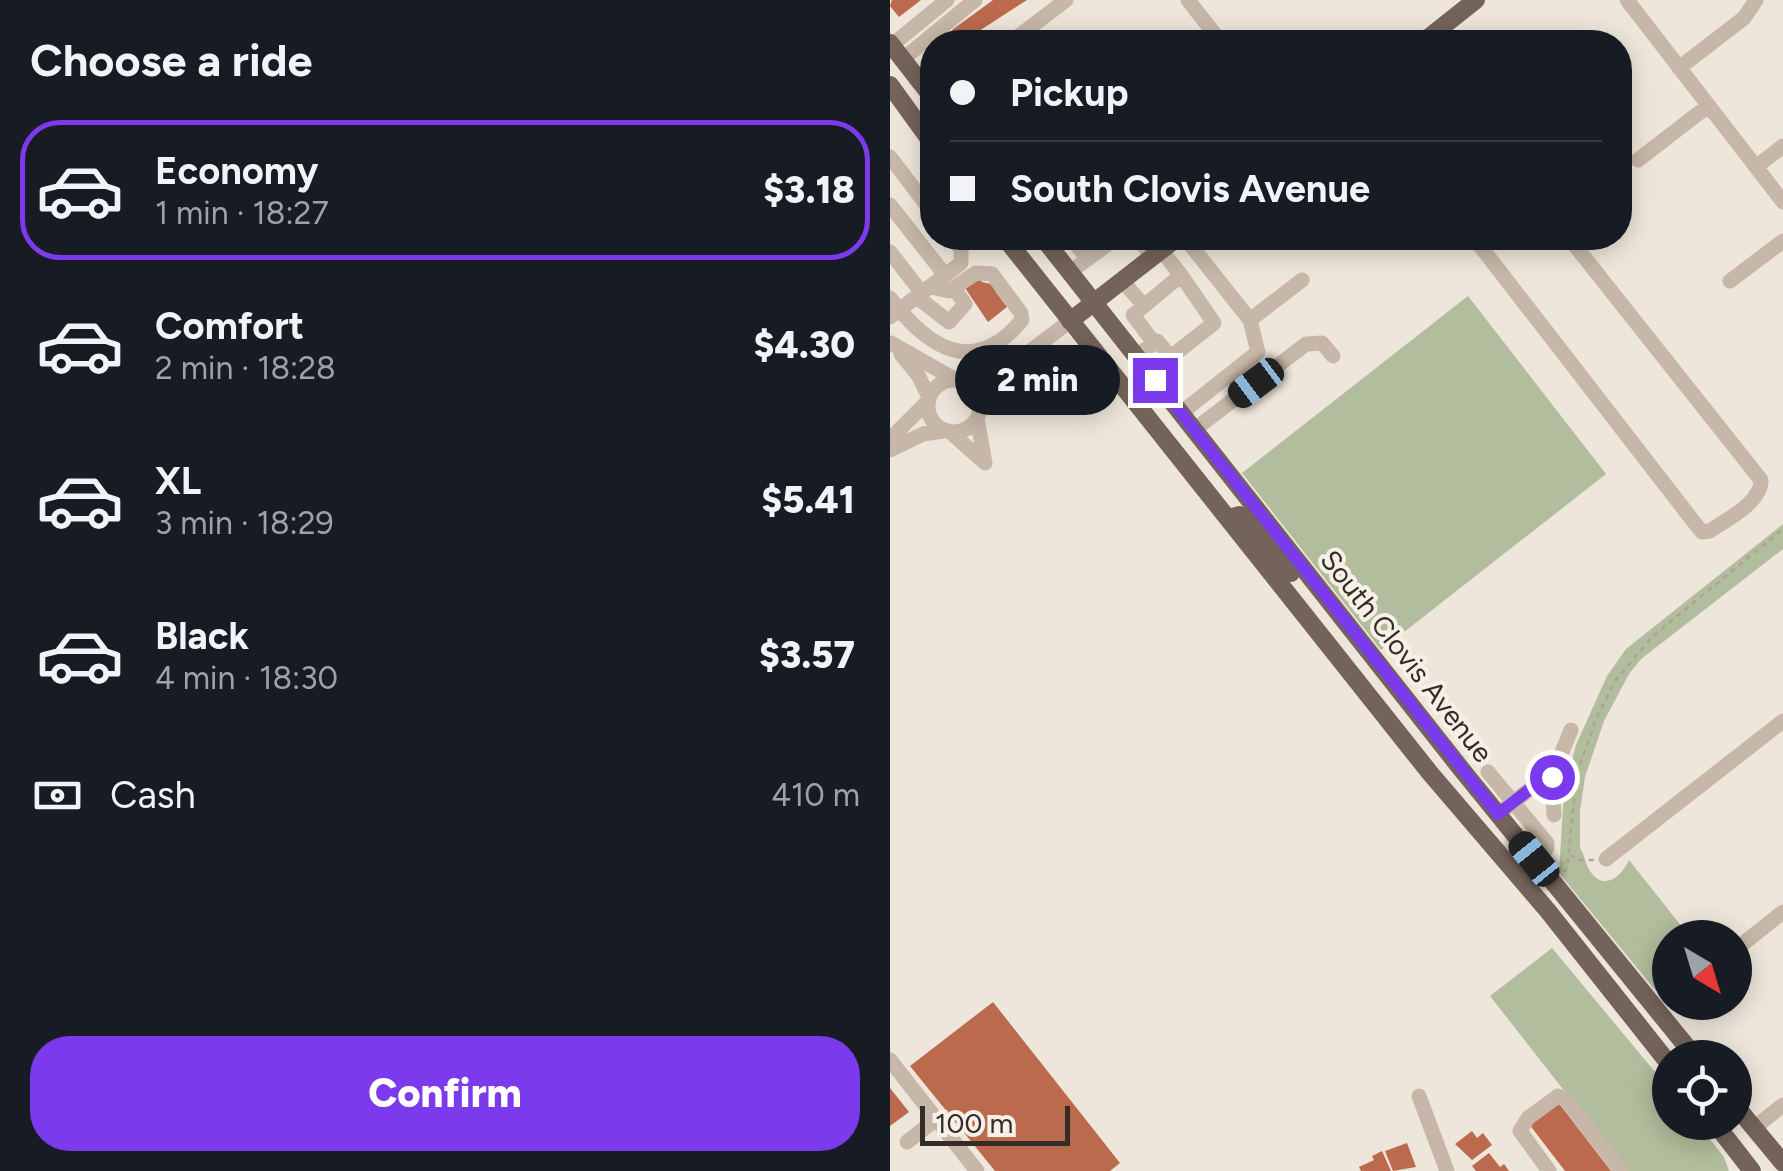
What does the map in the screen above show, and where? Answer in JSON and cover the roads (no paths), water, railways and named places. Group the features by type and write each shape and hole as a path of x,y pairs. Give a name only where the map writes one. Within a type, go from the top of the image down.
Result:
{"main road":[{"path":"1438,30 1476,0"},
{"path":"894,48 920,82"},
{"path":"891,89 920,127"},
{"name":"South Clovis Avenue","path":"1015,250 1430,774 1654,1040"},
{"name":"South Clovis Avenue","path":"1053,250 1534,859 1652,993"},
{"path":"1070,320 1160,250"},
{"path":"1230,518 1239,515 1249,521 1297,580 1337,612"},
{"path":"1604,982 1620,984 1665,1040"},
{"path":"1752,1126 1781,1158"},
{"path":"1728,1140 1752,1171"}],"street":[{"path":"933,22 947,0"},
{"path":"921,30 975,0"},
{"path":"1026,30 1066,0"},
{"path":"1188,0 1212,30"},
{"path":"1627,0 1783,202"},
{"path":"1679,68 1744,18 1756,0"},
{"path":"894,48 920,31"},
{"path":"1638,160 1708,106"},
{"path":"1756,168 1783,146"},
{"path":"890,158 920,197"},
{"path":"890,205 920,244"},
{"path":"1730,282 1783,241"},
{"path":"890,252 949,322 965,304 925,250"},
{"path":"950,282 963,256 959,250"},
{"path":"1081,250 1088,259"},
{"path":"1070,272 1100,250"},
{"path":"1155,380 1171,357 1214,323 1164,250"},
{"path":"1181,413 1258,352 1250,320 1195,250"},
{"path":"1483,250 1697,526 1702,532 1710,531 1755,498 1761,490 1761,480 1579,250"},
{"path":"976,273 992,274 1022,320 986,349 965,354 941,346 893,309 923,292 976,273"},
{"path":"1154,343 1133,315 1180,275"},
{"path":"1122,280 1144,306"},
{"path":"1250,320 1302,280"},
{"path":"890,450 923,434 968,428 1016,362 1070,320"},
{"path":"1136,356 1157,341 1171,357"},
{"path":"891,342 958,380 978,396 985,463 932,420 929,399 912,366 891,342"},
{"path":"1194,430 1306,344 1322,343 1333,356"},
{"path":"890,439 940,384 1016,362 1066,354 1111,372"},
{"path":"1606,859 1783,720"},
{"path":"1554,815 1552,777 1572,730"},
{"path":"1488,772 1547,843 1547,848 1534,859"},
{"path":"1498,814 1552,777"},
{"path":"1752,937 1783,912"},
{"path":"890,1060 977,1171"},
{"path":"1419,1096 1447,1171"},
{"path":"1550,1171 1520,1131 1528,1118 1558,1096 1567,1102 1621,1171"},
{"path":"1754,1128 1783,1106"},
{"path":"907,1142 936,1119"}]}
